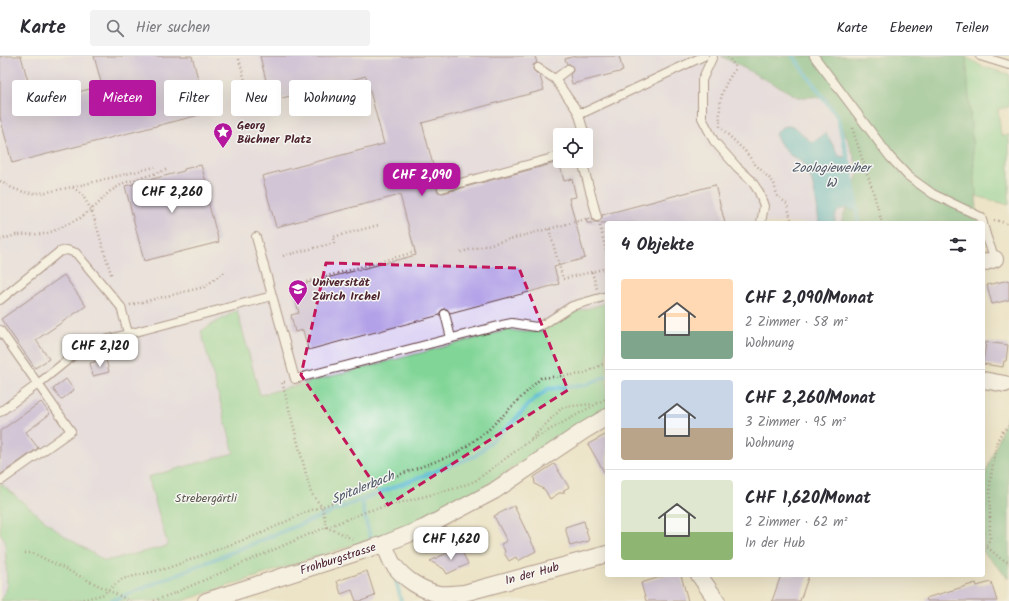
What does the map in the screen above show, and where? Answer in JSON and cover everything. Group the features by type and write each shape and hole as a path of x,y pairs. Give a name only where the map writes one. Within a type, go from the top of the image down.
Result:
{"street":[{"path":"985,380 1005,384"},
{"name":"Frohburgstrasse","path":"206,601 384,544 424,528 494,491 605,418"},
{"name":"In der Hub","path":"384,544 393,563 401,573 413,583 426,590 440,594 464,593 605,555"},
{"path":"700,577 717,601"}],"lane":[{"path":"578,112 585,112 704,56"},
{"path":"713,56 702,80 702,118 714,141 737,167 751,180 759,192 764,206 761,221"},
{"path":"814,56 890,157 908,176 933,194 982,221"},
{"path":"980,56 1009,65"},
{"path":"538,68 555,79 578,112 583,128"},
{"path":"555,79 568,69"},
{"path":"442,188 553,158"},
{"path":"584,168 597,217"},
{"path":"985,231 989,261"},
{"path":"256,237 295,379 502,325 512,323 536,327 544,324 572,306 603,297"},
{"path":"0,300 59,252 68,250 76,253 121,307 128,333"},
{"path":"0,412 38,384 86,345 272,296"},
{"path":"445,314 451,338"},
{"path":"2,336 71,431 2,480"}],"path":[{"path":"728,56 736,68 727,80 719,102 720,127 745,151 754,164 774,183 777,196 787,204 791,221"},
{"path":"239,59 245,80"},
{"path":"850,104 854,134 881,221"},
{"path":"0,181 12,189 22,193 34,194 72,187 155,166"},
{"path":"0,240 16,235 45,234 53,231 80,218 109,192 124,183 169,169"},
{"path":"72,187 81,193 91,209 112,278"},
{"path":"461,252 597,217 605,247"},
{"path":"283,256 334,243 333,237 379,225"},
{"path":"550,229 563,279 605,269"},
{"path":"291,286 415,252"},
{"path":"121,307 204,287 226,271"},
{"path":"592,272 603,297"},
{"path":"75,601 102,595 122,579 168,568 262,533 306,512 338,501 374,484 456,454 487,431 541,378 583,374 605,363"},
{"path":"286,394 311,493 322,506 327,528"},
{"path":"154,601 368,511 457,488 475,481 528,442 605,399"},
{"path":"528,442 563,407 595,404"},
{"path":"1009,426 1002,432 997,442 990,482 990,539 985,546 1000,558 1009,562"},
{"path":"327,528 339,532"},
{"path":"25,553 33,553 130,601"}],"highlighted area":[{"path":"326,263 519,268 568,390 388,505 301,375"}],"shaded area":[{"name":"Universität Zürich Irchel","path":"0,56 824,56 976,221 605,221 605,304 575,312 543,331 525,332 508,330 260,395 237,310 234,453 169,546 105,561 60,533 0,483"},
{"path":"0,533 5,540 7,587 1,601 0,601"}],"green space":[{"path":"721,56 966,57 978,221 842,221 859,171 847,138 827,97 798,97"},
{"path":"966,57 983,67 1009,74 1009,107 998,109 1001,136 1009,135 1009,205 976,196"},
{"name":"Strebergärtli","path":"605,304 605,410 577,425 469,497 423,522 182,601 1,601 7,587 5,540 0,533 0,483 60,533 105,561 168,546 148,477 234,453 201,331 237,310 260,395 508,330 525,332 543,331 575,312"},
{"path":"1009,411 1009,579 985,554 985,475"}],"water":[{"name":"Zoologieweiher W","path":"782,127 795,127 812,143 826,133 839,156 848,157 857,212 845,208 837,213 835,221 819,221 814,190 809,173 800,161 785,150 775,134"}],"building":[{"path":"0,56 21,56 28,80 12,80 12,116 81,116 81,91 89,89 89,116 156,116 156,80 100,80 94,56 192,56 198,80 164,80 164,116 195,116 12,163 0,117"},
{"path":"260,56 535,56 537,63 533,65 533,70 540,76 544,90 422,123 438,184 437,189 438,192 443,193 553,164 553,168 561,168 564,181 572,179 576,197 569,198 585,258 554,267 559,284 450,313 447,309 443,309 440,312 440,315 308,350 303,330 295,332 291,315 299,313 292,287 416,255 400,195 276,227 262,176 384,144 371,95 371,80 367,80 366,76 351,80 289,80 289,96 281,98 281,80 266,80"},
{"path":"575,56 619,56 623,71 572,84 570,75 573,68 570,64 567,64 565,59"},
{"path":"201,165 206,182 203,183 219,242 144,261 125,186 184,171 184,169"},
{"path":"715,185 724,221 605,221 605,223 587,223 586,219 591,218 593,221 598,222 602,219 602,215"},
{"path":"64,275 86,306 36,340 49,359 35,368 1,319"},
{"path":"1009,280 1009,300 992,304 987,285"},
{"path":"986,342 1008,345 1006,361 1004,361 1003,367 985,364"},
{"path":"106,359 109,372 93,376 90,363"},
{"path":"66,379 74,390 61,400 53,389"},
{"path":"41,402 50,414 26,432 38,448 0,475 0,431"},
{"path":"605,435 605,474 588,444"},
{"path":"554,464 569,487 564,490 564,493 559,493 550,499 545,490 535,484 534,477"},
{"path":"514,506 536,551 518,561 516,557 509,561 501,544 507,541 494,516"},
{"path":"584,521 589,541 570,546 565,527"},
{"path":"460,547 468,564 447,574 444,569 430,561"},
{"path":"367,571 375,596 361,601 356,601 352,590 341,594 337,581"},
{"path":"660,577 682,577 688,601 646,601 641,583"},
{"path":"780,577 808,577 800,601 772,601"},
{"path":"991,582 997,601 927,601 926,598 976,583 977,586"}],"waterway":[{"name":"Spitalerbach","path":"793,56 837,116 850,167 858,221"},
{"name":"Spitalerbach","path":"111,601 363,499 475,456 513,422 529,404 548,389 586,385 605,377"},
{"path":"363,499 363,508 370,537"},
{"path":"394,576 401,601"}],"place":[{"name":"Georg Büchner Platz","path":"223,149"},
{"name":"Universität Zürich Irchel","path":"298,306"}]}
